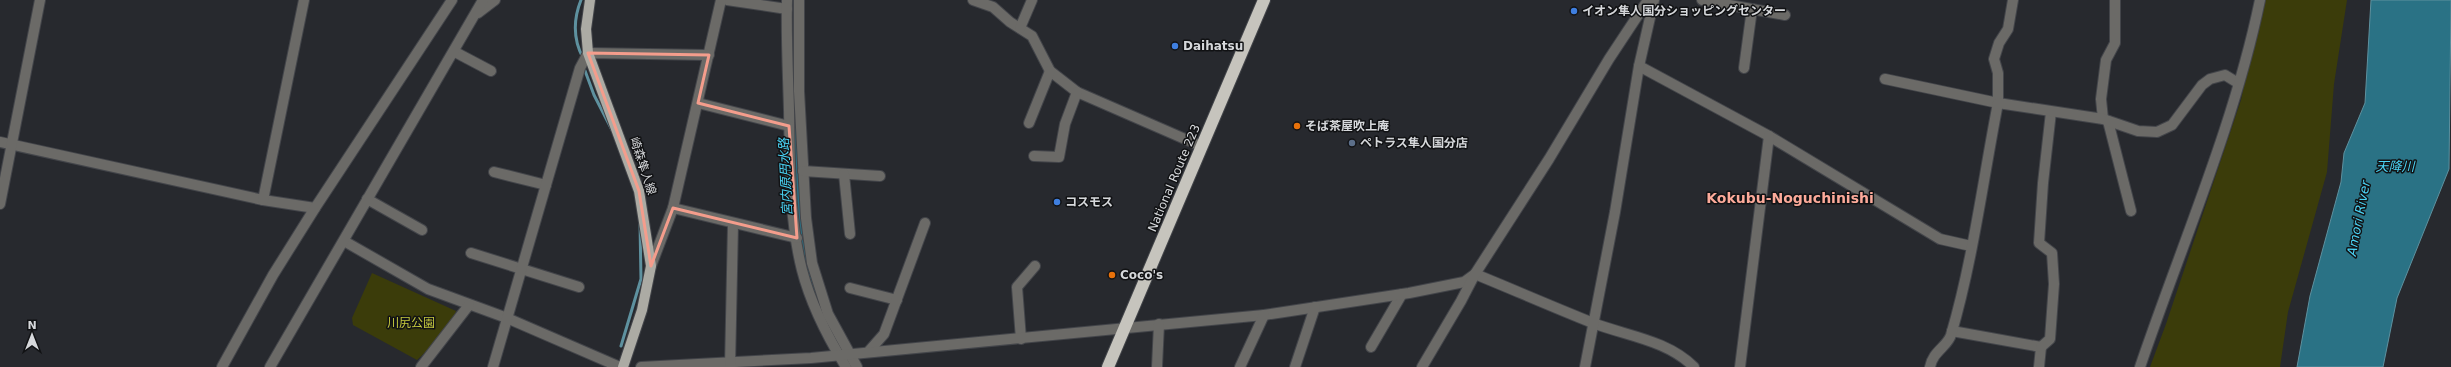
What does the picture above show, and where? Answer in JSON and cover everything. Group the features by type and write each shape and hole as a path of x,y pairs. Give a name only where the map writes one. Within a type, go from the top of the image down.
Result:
{"highway":[{"name":"National Route 223","path":"1108,367 1201,146 1239,64 1264,0"}],"main road":[{"name":"崎森隼人線","path":"590,0 586,29 588,52 639,191 651,266 642,310 622,367"}],"street":[{"path":"0,204 40,0"},
{"path":"263,200 304,0"},
{"path":"222,367 273,275 315,208 452,0"},
{"path":"270,367 367,199 478,13 484,0"},
{"path":"478,13 495,0"},
{"path":"651,266 673,208 721,0"},
{"path":"726,0 787,5 789,163 802,270 813,303 830,340 857,367"},
{"path":"799,0 799,91 806,218 812,263 828,314 844,354 846,367"},
{"path":"973,0 993,7 1010,22 1032,36 1050,71 1077,92 1201,146"},
{"path":"1020,28 1032,0"},
{"path":"1422,367 1461,301 1474,274 1549,159 1609,59 1648,0"},
{"path":"1585,367 1621,182 1640,66 1654,0"},
{"path":"1702,0 1785,15"},
{"path":"1930,367 1932,357 1950,337 1971,246 1998,103 1998,73 1994,59 1999,43 2008,30 2013,0"},
{"path":"2115,0 2115,43 2106,60 2101,99 2105,120 2131,211"},
{"path":"2140,367 2209,177 2250,46 2260,0"},
{"path":"1744,68 1752,9"},
{"path":"455,52 491,71"},
{"path":"493,367 580,68 588,52 708,55"},
{"path":"1640,66 1769,136 1940,239 1971,246"},
{"path":"1029,123 1050,71"},
{"path":"1885,79 1998,103 2105,120 2138,132 2157,132 2172,125 2195,93 2210,79 2225,75 2238,83"},
{"path":"1034,156 1059,157 1065,124 1077,92"},
{"path":"698,103 789,126"},
{"path":"2039,367 2041,347 2050,339 2054,284 2052,253 2039,243 2043,183 2051,112"},
{"path":"1740,367 1769,136"},
{"path":"0,142 263,200 315,208"},
{"path":"803,171 880,176"},
{"path":"494,172 546,185"},
{"path":"844,174 850,234"},
{"path":"367,199 422,230"},
{"path":"673,208 733,224 797,238"},
{"path":"869,351 884,334 925,223"},
{"path":"730,365 733,224"},
{"path":"344,241 428,289 507,318 622,367"},
{"path":"471,253 579,287"},
{"path":"1021,339 1017,287 1035,266"},
{"path":"640,367 730,365 869,351 1021,339 1158,324 1264,315 1402,294 1464,282 1474,274"},
{"path":"1474,274 1593,323 1662,345 1687,360 1694,367"},
{"path":"850,288 897,300"},
{"path":"1371,347 1402,294"},
{"path":"421,367 469,305"},
{"path":"1296,367 1315,307"},
{"path":"1240,367 1264,315"},
{"path":"1157,367 1158,324"},
{"path":"1952,330 2041,347"},
{"path":"2131,367 2144,356"}],"highlighted area":[{"path":"588,53 709,55 698,103 789,126 797,238 673,208 651,266 639,191"}],"green space":[{"path":"2262,0 2347,0 2334,84 2327,172 2288,312 2280,367 2150,367 2166,324 2241,100"},
{"name":"川尻公園","path":"372,273 456,311 450,329 417,360 353,325 352,318"}],"water":[{"name":"天降川","path":"2371,0 2451,0 2449,169 2397,298 2383,367 2297,367 2310,296 2341,182 2344,153 2365,103"}],"waterway":[{"path":"581,0 578,7 575,29 577,44 583,58"},
{"name":"宮内原用水路","path":"794,61 799,206 803,246 812,287 836,343"},
{"path":"584,68 594,95 612,130"},
{"path":"621,346 641,279 640,224"}],"place":[{"name":"イオン隼人国分ショッピングセンター","path":"1574,11"},
{"name":"Daihatsu","path":"1175,46"},
{"name":"そば茶屋吹上庵","path":"1297,126"},
{"name":"ペトラス隼人国分店","path":"1352,143"},
{"name":"コスモス","path":"1057,202"},
{"name":"Coco's","path":"1112,275"}],"district":[{"name":"Kokubu-Noguchinishi","path":"1790,198"}],"water label":[{"name":"Amori River","path":"2358,218"}]}
